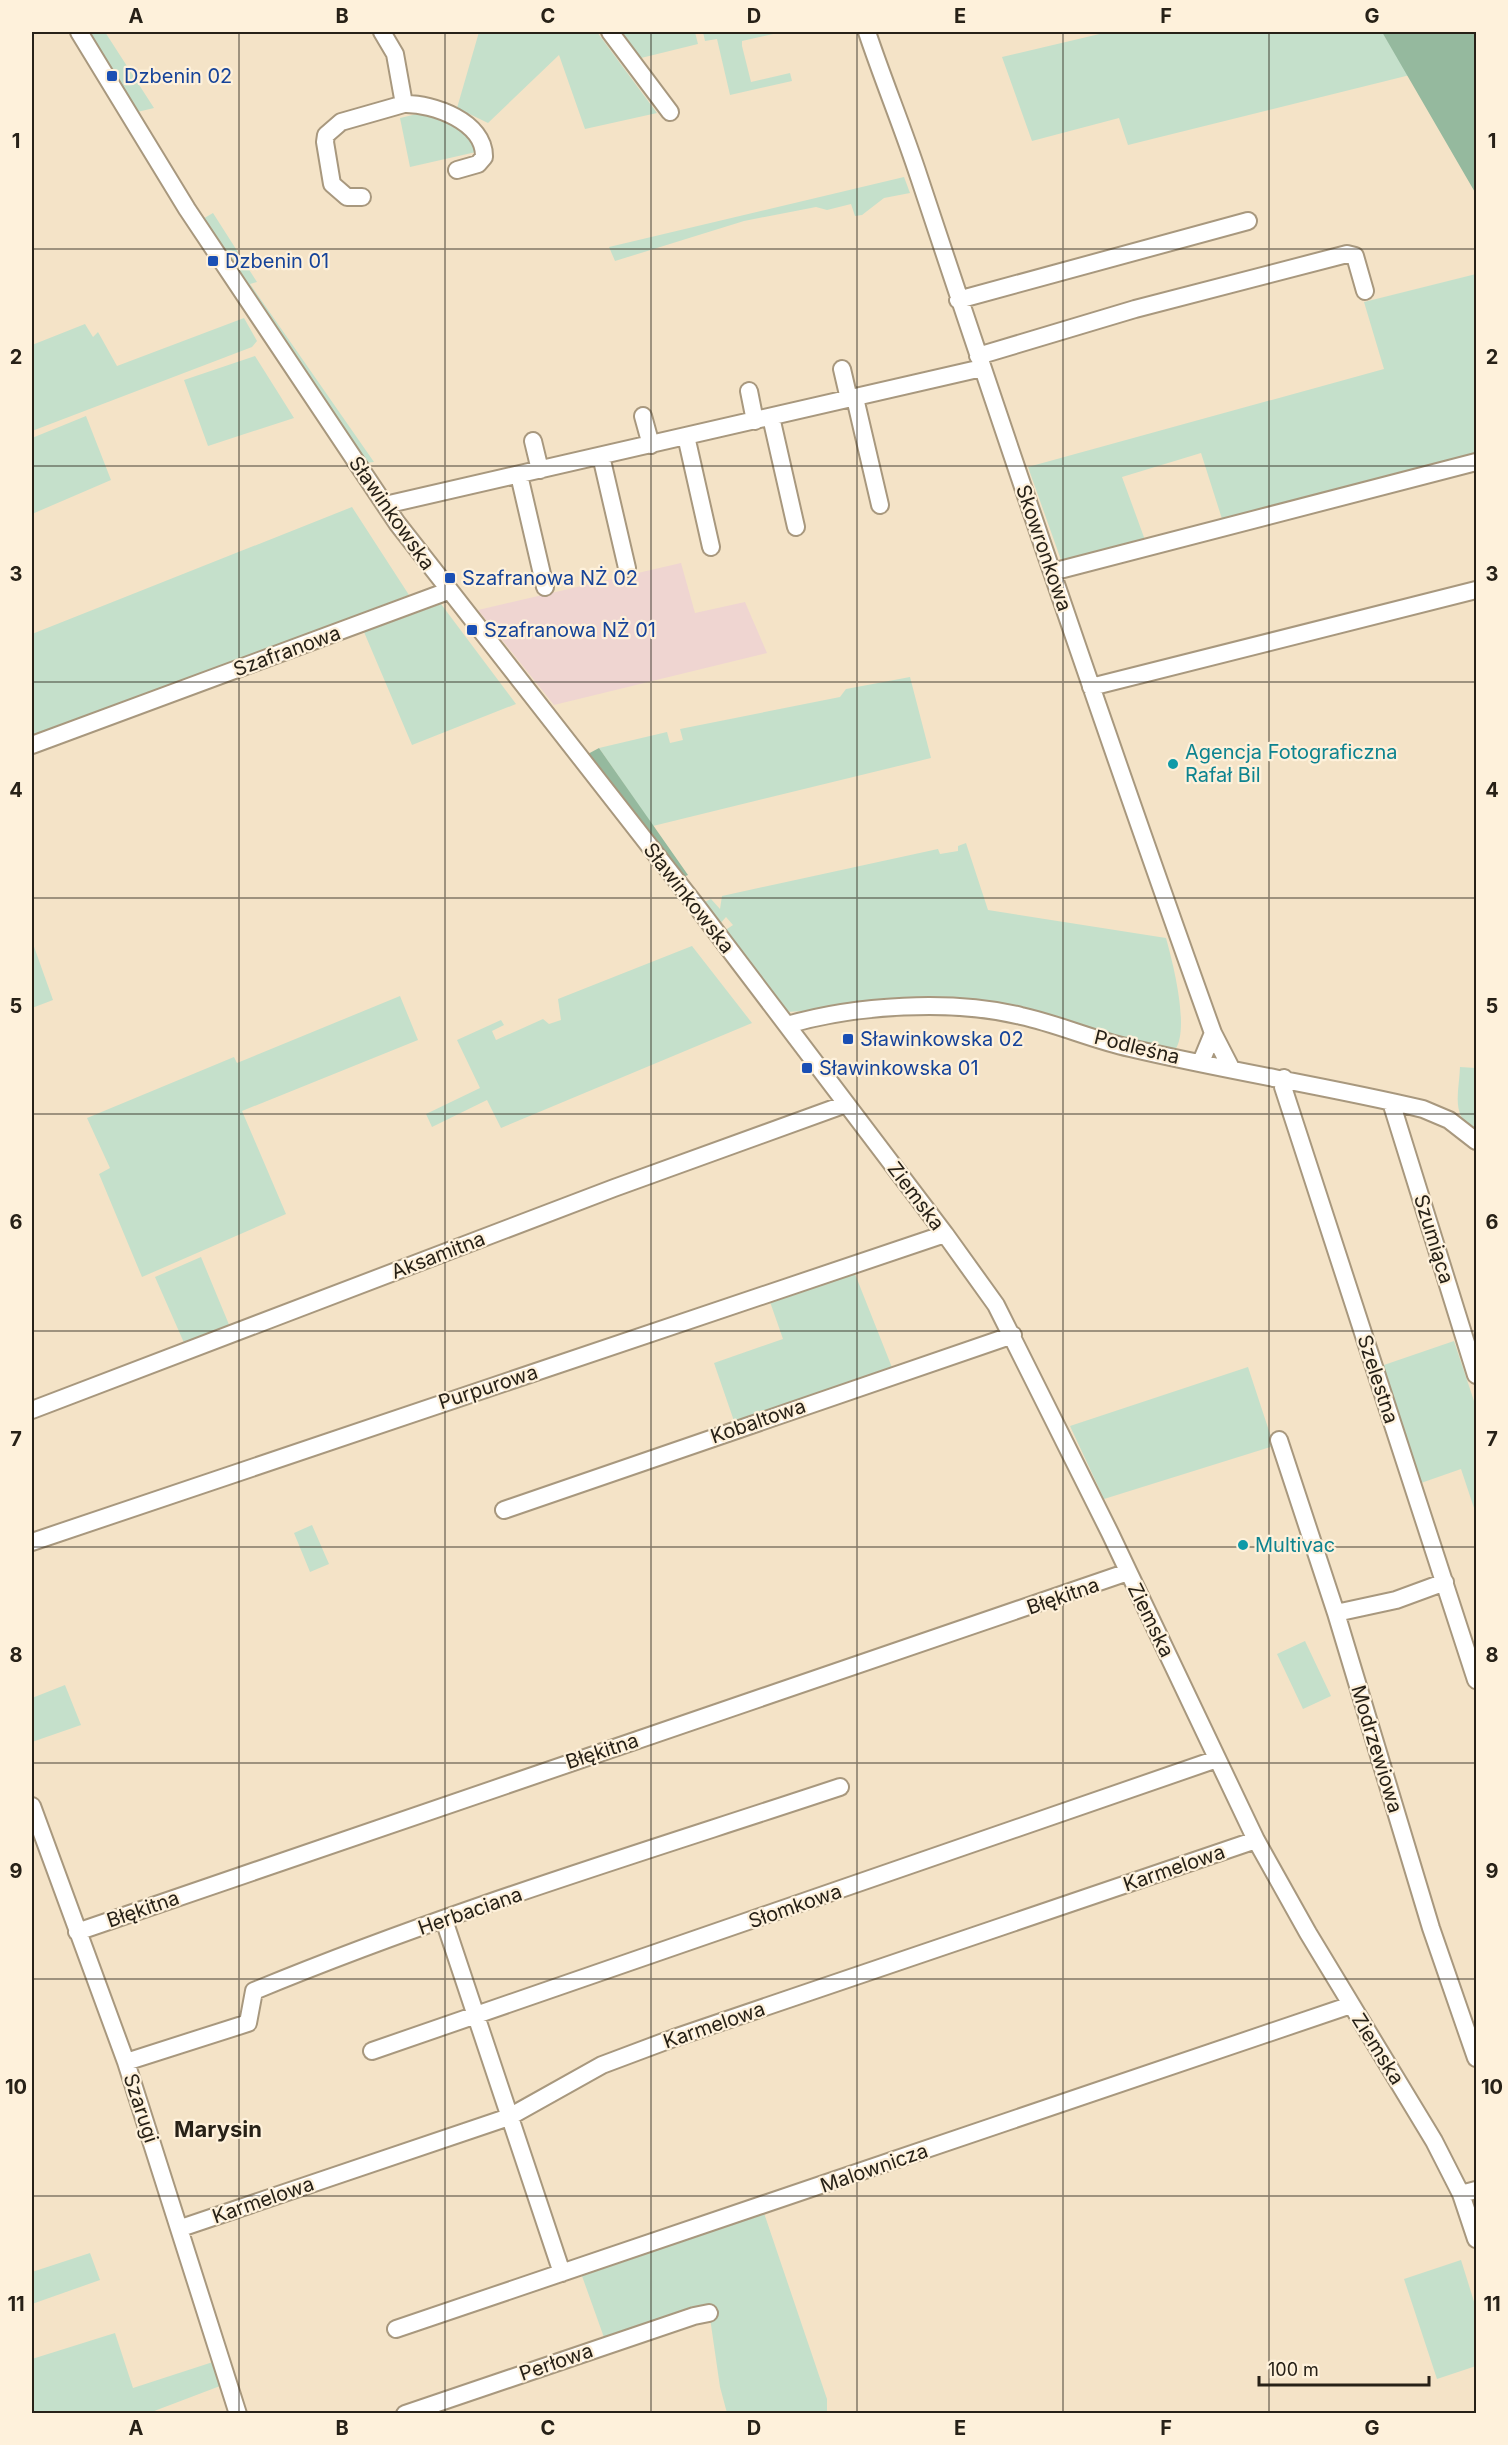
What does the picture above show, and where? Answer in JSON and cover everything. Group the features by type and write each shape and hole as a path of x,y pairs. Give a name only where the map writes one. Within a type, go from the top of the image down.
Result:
{"street":[{"name":"Sławinkowska","path":"79,32 190,213 385,505 448,591 578,754 787,1025"},
{"path":"382,32 395,54 404,104"},
{"path":"610,32 670,112"},
{"name":"Skowronkowa","path":"867,32 919,176 958,300 1091,687 1214,1033 1231,1068"},
{"path":"362,197 347,197 332,184 325,142 326,135 341,122 404,104 423,106 466,123 480,136 484,157 478,164 458,170"},
{"path":"958,300 1248,220"},
{"path":"385,505 852,398 980,362 1135,309 1347,254 1354,256 1365,291"},
{"path":"842,369 852,398 880,505"},
{"path":"744,392 758,420 795,527"},
{"path":"640,417 647,446"},
{"path":"686,436 711,547"},
{"path":"537,440 544,469"},
{"path":"601,456 627,567"},
{"path":"1052,572 1476,462"},
{"path":"519,475 545,587"},
{"path":"1091,687 1476,590"},
{"name":"Szafranowa","path":"32,745 448,591"},
{"name":"Podleśna","path":"787,1025 865,1010 916,1008 983,1010 1019,1015 1128,1048 1284,1078 1423,1109 1449,1120 1476,1141"},
{"name":"Ziemska","path":"787,1025 983,1286 1013,1335 1256,1840 1351,2005 1434,2141 1469,2192 1476,2239"},
{"path":"1201,1062 1214,1033"},
{"name":"Szelestna","path":"1284,1078 1283,1087 1321,1208 1476,1680"},
{"name":"Szumiąca","path":"1391,1102 1476,1376"},
{"name":"Aksamitna","path":"32,1410 614,1188 846,1104"},
{"name":"Purpurowa","path":"32,1542 945,1234"},
{"name":"Kobaltowa","path":"504,1510 1013,1335"},
{"name":"Modrzewiowa","path":"1279,1440 1336,1613 1431,1928 1476,2058"},
{"name":"Błękitna","path":"77,1932 1128,1572"},
{"path":"1336,1613 1396,1600 1445,1582"},
{"name":"Słomkowa","path":"372,2051 1217,1759"},
{"name":"Herbaciana","path":"126,2062 248,2023 254,1991 307,1969 444,1920 840,1787"},
{"name":"Szarugi","path":"32,1806 126,2062 181,2228 238,2414"},
{"name":"Karmelowa","path":"181,2228 509,2117 602,2065 1256,1840"},
{"path":"444,1920 562,2273"},
{"name":"Malownicza","path":"396,2329 1351,2005"},
{"name":"Perłowa","path":"405,2414 694,2316 709,2313"}],"shaded area":[{"path":"681,563 695,613 745,602 767,653 554,705 478,610"}],"green space":[{"path":"96,32 105,32 154,108 133,113 84,37"},
{"path":"479,32 597,32 657,113 585,129 559,55 488,123 457,108"},
{"path":"620,32 634,34 695,32 698,44 641,58"},
{"path":"703,32 782,32 742,41 742,46 751,82 790,73 792,81 730,95 717,39 705,41"},
{"path":"1108,32 1382,32 1410,75 1128,145 1119,118 1032,141 1002,57"},
{"path":"1382,32 1476,32 1476,194"},
{"path":"421,113 447,122 461,130 476,152 410,167 400,118"},
{"path":"904,177 910,193 884,198 862,215 855,216 851,204 827,210 816,207 744,221 615,261 609,247"},
{"path":"213,213 257,282 250,284 374,462 365,463 201,220"},
{"path":"1476,274 1476,460 1223,522 1201,453 1122,477 1145,540 1061,560 1028,467 1384,369 1364,302"},
{"path":"244,318 257,341 252,347 32,431 32,345 85,324 93,337 98,332 117,366"},
{"path":"255,356 294,418 208,446 184,380"},
{"path":"86,416 111,480 32,514 32,438"},
{"path":"352,507 409,595 67,724 32,741 32,634"},
{"path":"441,604 516,704 412,745 364,632"},
{"path":"910,677 931,758 653,826 599,748 667,732 670,743 683,740 680,729 840,697 846,689"},
{"path":"599,748 688,875 678,879 586,755"},
{"path":"966,843 988,910 1166,938 1181,1012 1179,1040 1175,1050 1132,1043 1057,1019 865,1007 787,1012 724,931 733,925 726,917 719,925 702,903 711,899 720,909 722,896 938,849 940,854 958,851 958,846"},
{"path":"32,941 53,1000 32,1008"},
{"path":"692,946 752,1023 501,1128 487,1100 432,1127 426,1114 480,1088 457,1040 501,1020 504,1025 492,1031 496,1040 543,1019 549,1024 561,1020 558,999"},
{"path":"400,996 418,1040 242,1111 286,1214 142,1277 99,1174 110,1168 87,1118 234,1057 237,1063"},
{"path":"1460,1067 1476,1068 1476,1132 1462,1119 1459,1112"},
{"path":"201,1257 230,1327 185,1345 155,1277"},
{"path":"853,1269 895,1375 774,1415 771,1409 734,1421 714,1363 783,1339 769,1299"},
{"path":"1454,1341 1476,1407 1476,1514 1461,1469 1421,1483 1381,1366"},
{"path":"1248,1367 1274,1446 1104,1499 1070,1426"},
{"path":"312,1525 329,1564 310,1572 294,1533"},
{"path":"1305,1641 1331,1696 1303,1709 1277,1654"},
{"path":"65,1685 81,1725 32,1742 32,1698"},
{"path":"764,2213 827,2399 827,2413 727,2413 720,2387 710,2318 606,2343 582,2276"},
{"path":"90,2253 100,2280 32,2304 32,2272"},
{"path":"1461,2260 1476,2308 1476,2366 1437,2379 1404,2279"},
{"path":"115,2333 133,2388 216,2361 228,2383 149,2413 32,2414 32,2359"}],"place":[{"name":"Dzbenin 02","path":"112,76"},
{"name":"Dzbenin 01","path":"213,261"},
{"name":"Szafranowa NŻ 02","path":"450,578"},
{"name":"Szafranowa NŻ 01","path":"472,630"},
{"name":"Agencja Fotograficzna Rafał Bil","path":"1173,764"},
{"name":"Sławinkowska 02","path":"848,1039"},
{"name":"Sławinkowska 01","path":"807,1068"},
{"name":"Multivac","path":"1243,1545"}],"district":[{"name":"Marysin","path":"218,2129"}]}
